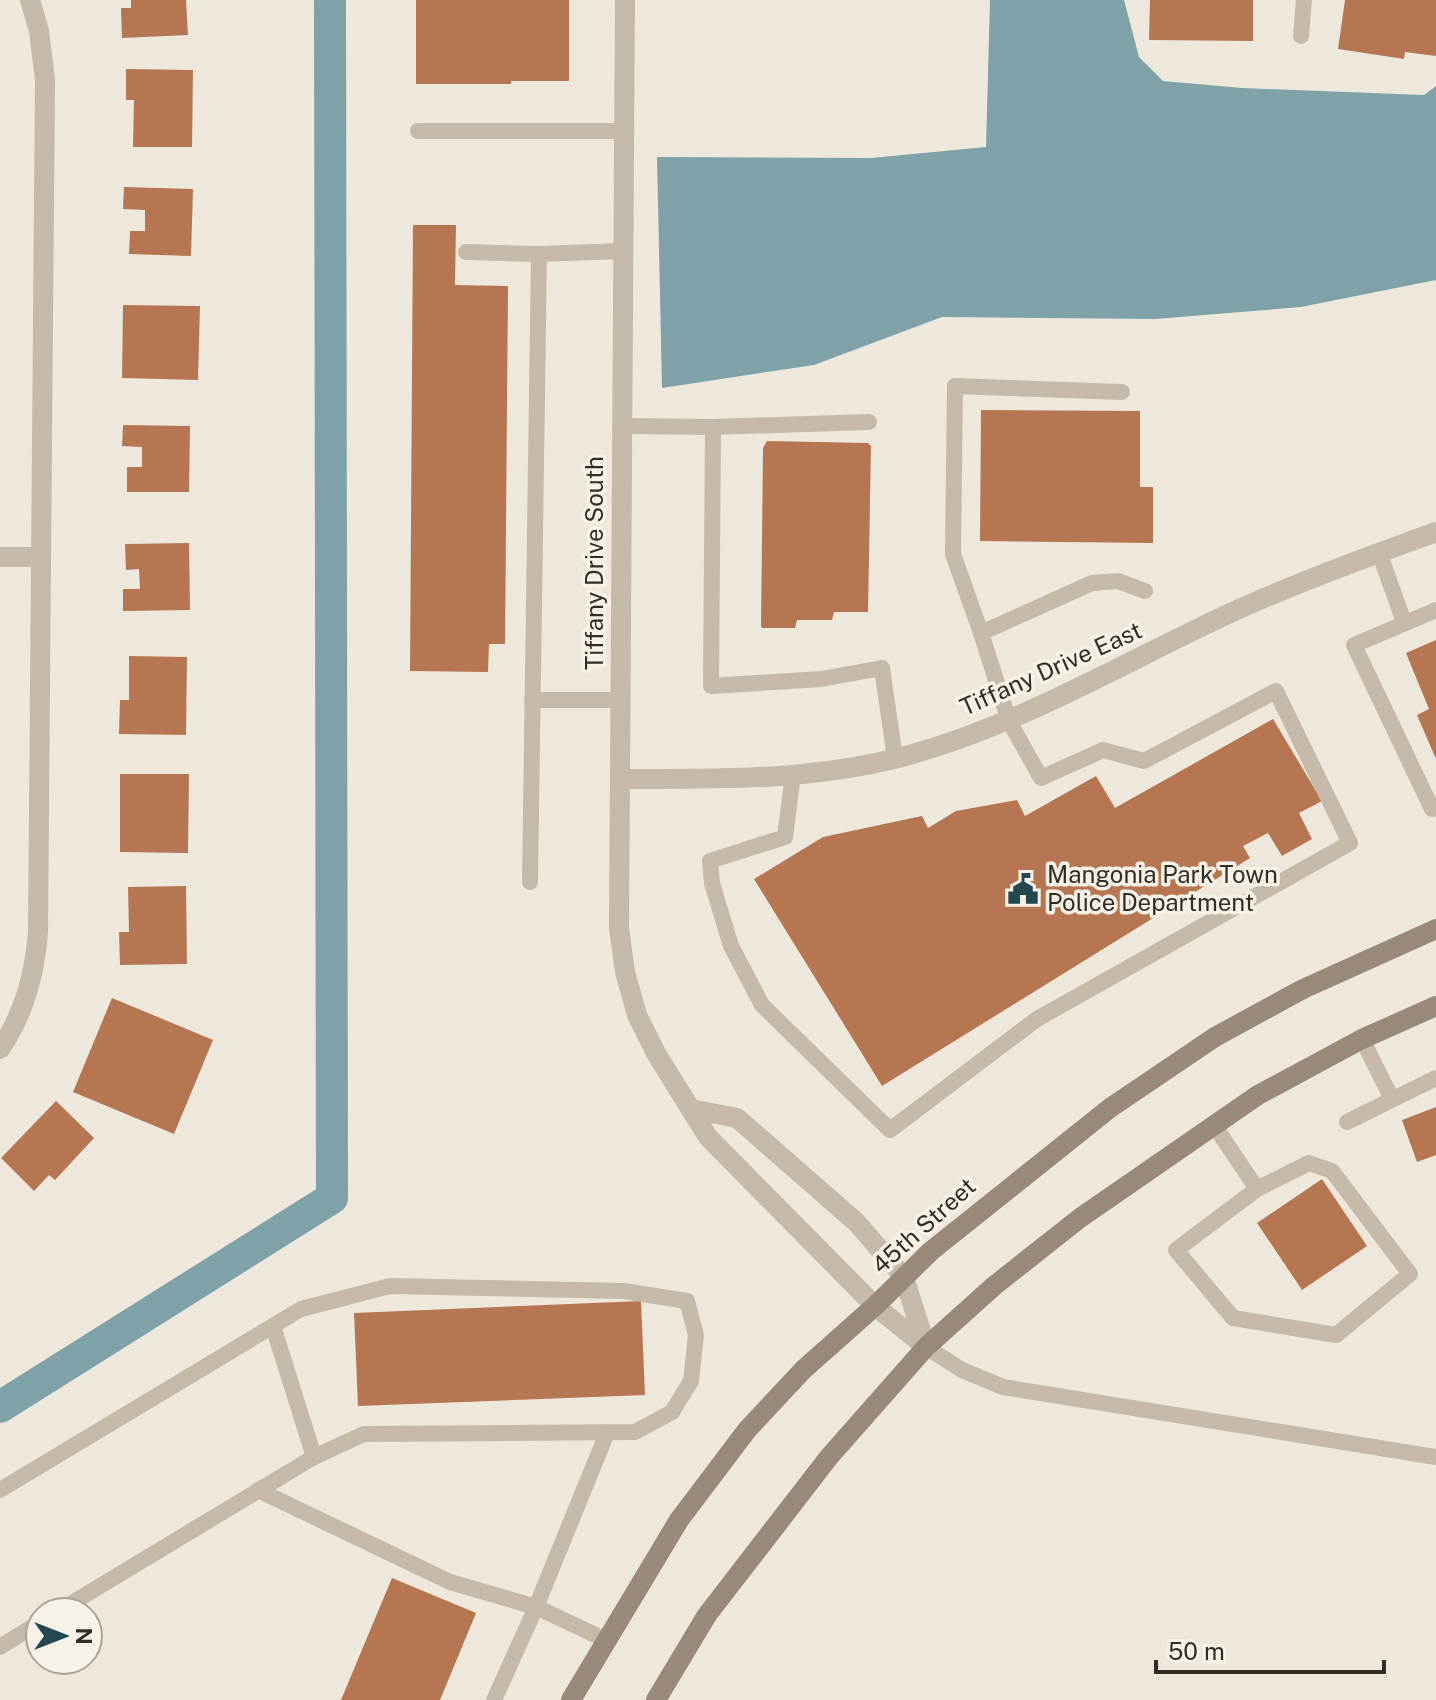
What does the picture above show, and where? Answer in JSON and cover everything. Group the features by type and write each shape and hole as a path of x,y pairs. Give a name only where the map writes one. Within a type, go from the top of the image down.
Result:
{"main road":[{"name":"45th Street","path":"571,1700 679,1520 747,1430 804,1369 931,1251 1110,1108 1215,1037 1303,989 1436,929"},
{"path":"656,1700 707,1615 829,1457 926,1347 994,1286 1080,1218 1258,1095 1362,1039 1436,1006"}],"street":[{"path":"0,1049 25,1002 36,956 45,80 39,31 30,0"},
{"name":"Tiffany Drive South","path":"625,0 619,928 625,972 646,1035 708,1137 875,1306 926,1347"},
{"name":"Tiffany Drive East","path":"620,779 738,779 820,773 895,758 1009,721 1238,610 1436,532"},
{"path":"0,557 41,557"},
{"path":"691,1109 737,1118 856,1222 904,1277 926,1347"}],"lane":[{"path":"1301,36 1304,0"},
{"path":"418,131 624,131"},
{"path":"466,252 539,254 623,251"},
{"path":"530,882 539,254"},
{"path":"793,775 785,837 710,861 712,883 731,946 762,1005 890,1130 1037,1019 1350,843 1276,691 1144,761 1103,750 1041,778 1009,721 953,554 955,386 1122,392"},
{"path":"622,426 713,427 869,422"},
{"path":"713,427 711,686 821,679 882,668 895,758"},
{"path":"1379,552 1404,622"},
{"path":"981,633 1092,583 1118,581 1145,591"},
{"path":"1436,610 1354,645 1432,809 1436,808"},
{"path":"532,700 620,700"},
{"path":"1362,1039 1392,1099"},
{"path":"1347,1122 1436,1078"},
{"path":"1214,1125 1257,1189"},
{"path":"1309,1163 1332,1171 1410,1274 1336,1335 1233,1318 1176,1250 1257,1189 1309,1163"},
{"path":"0,1490 301,1309 390,1286 624,1291 687,1301 696,1335 691,1381 672,1412 635,1432 364,1434 314,1457 83,1596"},
{"path":"273,1326 314,1457"},
{"path":"926,1347 962,1370 1003,1387 1436,1457"},
{"path":"494,1700 536,1607 607,1433"},
{"path":"258,1490 450,1582 536,1607 606,1640"},
{"path":"0,1647 24,1632"}],"water":[{"path":"990,0 1124,0 1139,57 1163,81 1242,88 1424,95 1436,86 1436,280 1301,307 1155,319 942,317 814,365 662,388 657,157 871,158 986,147"}],"building":[{"path":"131,0 186,0 188,35 122,38 121,8 131,8"},
{"path":"416,0 569,0 569,81 416,84"},
{"path":"1150,0 1253,0 1253,41 1149,40"},
{"path":"1345,0 1436,0 1436,56 1405,52 1404,59 1338,49"},
{"path":"126,69 193,70 192,147 133,147 134,100 126,100"},
{"path":"124,187 193,189 191,256 129,254 130,231 145,231 145,210 123,209"},
{"path":"413,225 456,225 455,285 508,286 505,644 489,644 488,672 410,671"},
{"path":"123,305 200,306 198,380 122,378"},
{"path":"981,410 1140,411 1140,487 1153,487 1153,543 980,541"},
{"path":"123,425 190,426 189,492 127,492 127,467 142,467 142,447 122,446"},
{"path":"767,441 868,443 871,446 868,612 834,612 832,620 797,620 795,628 762,628 763,448"},
{"path":"189,543 190,610 123,611 123,589 140,589 139,569 126,570 125,544"},
{"path":"1436,640 1436,759 1417,715 1429,709 1406,653"},
{"path":"129,656 187,657 186,735 119,734 120,700 129,700"},
{"path":"1273,719 1322,801 1299,813 1312,839 1282,856 1268,833 1243,846 1250,858 882,1086 754,879 823,837 922,816 928,828 956,811 1017,800 1025,816 1096,776 1115,808"},
{"path":"120,774 189,774 188,853 120,852"},
{"path":"186,886 187,964 120,965 119,932 129,932 128,887"},
{"path":"112,998 213,1040 174,1134 73,1092"},
{"path":"56,1101 94,1138 55,1180 49,1175 34,1191 1,1158"},
{"path":"1436,1107 1436,1155 1417,1162 1402,1120"},
{"path":"1322,1179 1367,1246 1302,1290 1257,1223"},
{"path":"641,1301 645,1395 358,1406 354,1313"},
{"path":"392,1578 476,1613 440,1700 341,1700"}],"waterway":[{"path":"0,1407 332,1198 330,0"}],"place":[{"name":"Mangonia Park Town Police Department","path":"1023,889"}]}
